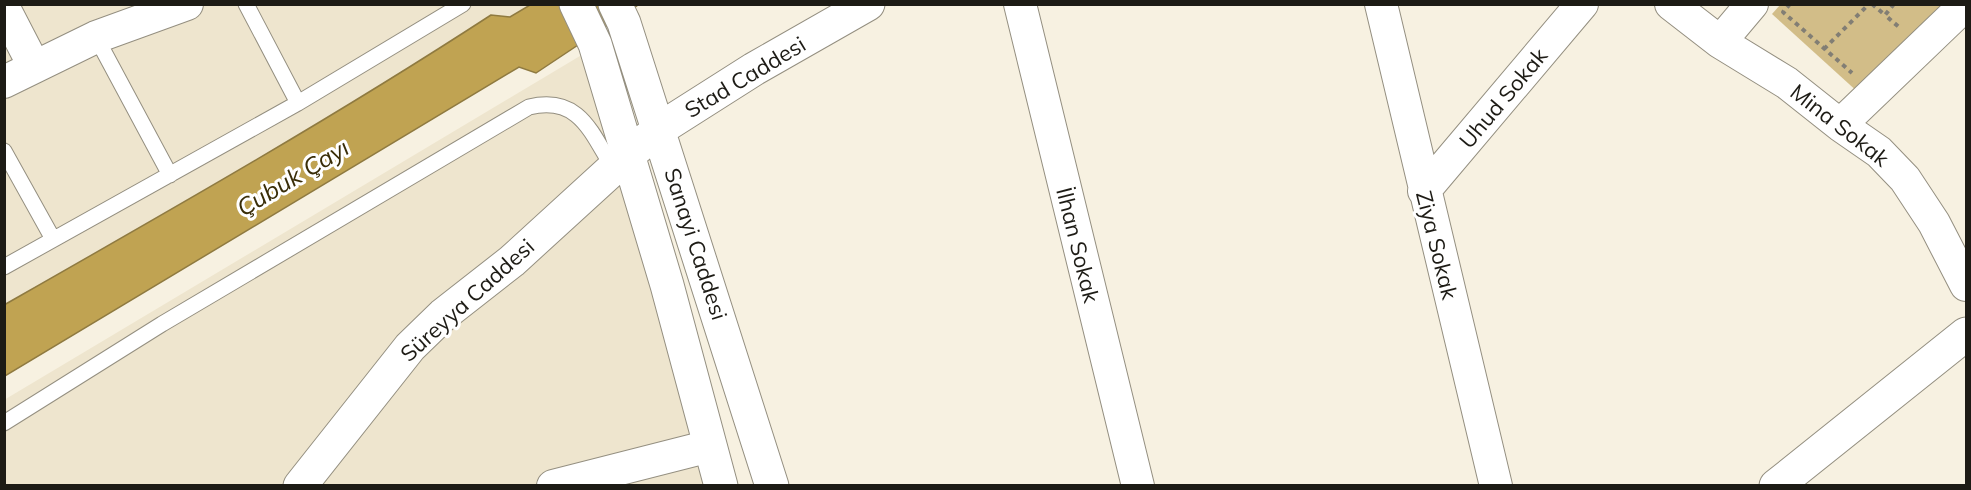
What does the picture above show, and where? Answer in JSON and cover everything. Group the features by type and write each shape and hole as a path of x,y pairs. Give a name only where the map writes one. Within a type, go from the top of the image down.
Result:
{"main road":[{"name":"Sanayi Caddesi","path":"576,4 595,44 620,162 668,285 722,486"},
{"name":"Stad Caddesi","path":"620,162 658,130 754,69 868,4"},
{"name":"Sanayi Caddesi","path":"619,14 772,486"},
{"name":"Süreyya Caddesi","path":"308,483 410,346 443,315 512,261 620,162"},
{"path":"1776,486 1966,334"}],"street":[{"path":"4,82 96,37 187,4"},
{"name":"İlhan Sokak","path":"1020,4 1138,486"},
{"name":"Ziya Sokak","path":"1381,4 1491,483"},
{"name":"Uhud Sokak","path":"1424,191 1582,4"},
{"name":"Mina Sokak","path":"1671,4 1720,42 1787,83 1840,125 1879,152 1905,179 1934,223 1966,285"},
{"path":"1720,42 1752,4"},
{"path":"1840,125 1966,4"},
{"path":"4,8 34,66"},
{"path":"553,486 710,446"}],"lane":[{"path":"246,4 298,103"},
{"path":"4,267 298,103 463,4"},
{"path":"96,37 170,175"},
{"path":"4,423 162,324 529,107 553,104 576,113 620,162"},
{"path":"4,151 53,239"}],"path":[{"path":"1790,4 1783,12 1854,75"},
{"path":"1824,49 1870,4 1901,30"},
{"path":"1885,15 1894,4"}],"shaded area":[{"path":"5,5 530,5 510,17 491,15 411,68 5,307"},
{"path":"1780,5 1950,5 1860,94 1772,14"},
{"path":"590,50 663,309 691,437 705,485 5,485 4,400"}],"water":[{"name":"Çubuk Çayı","path":"530,5 638,5 536,73 519,67 5,376 4,305 311,127 491,15 510,17"}]}
